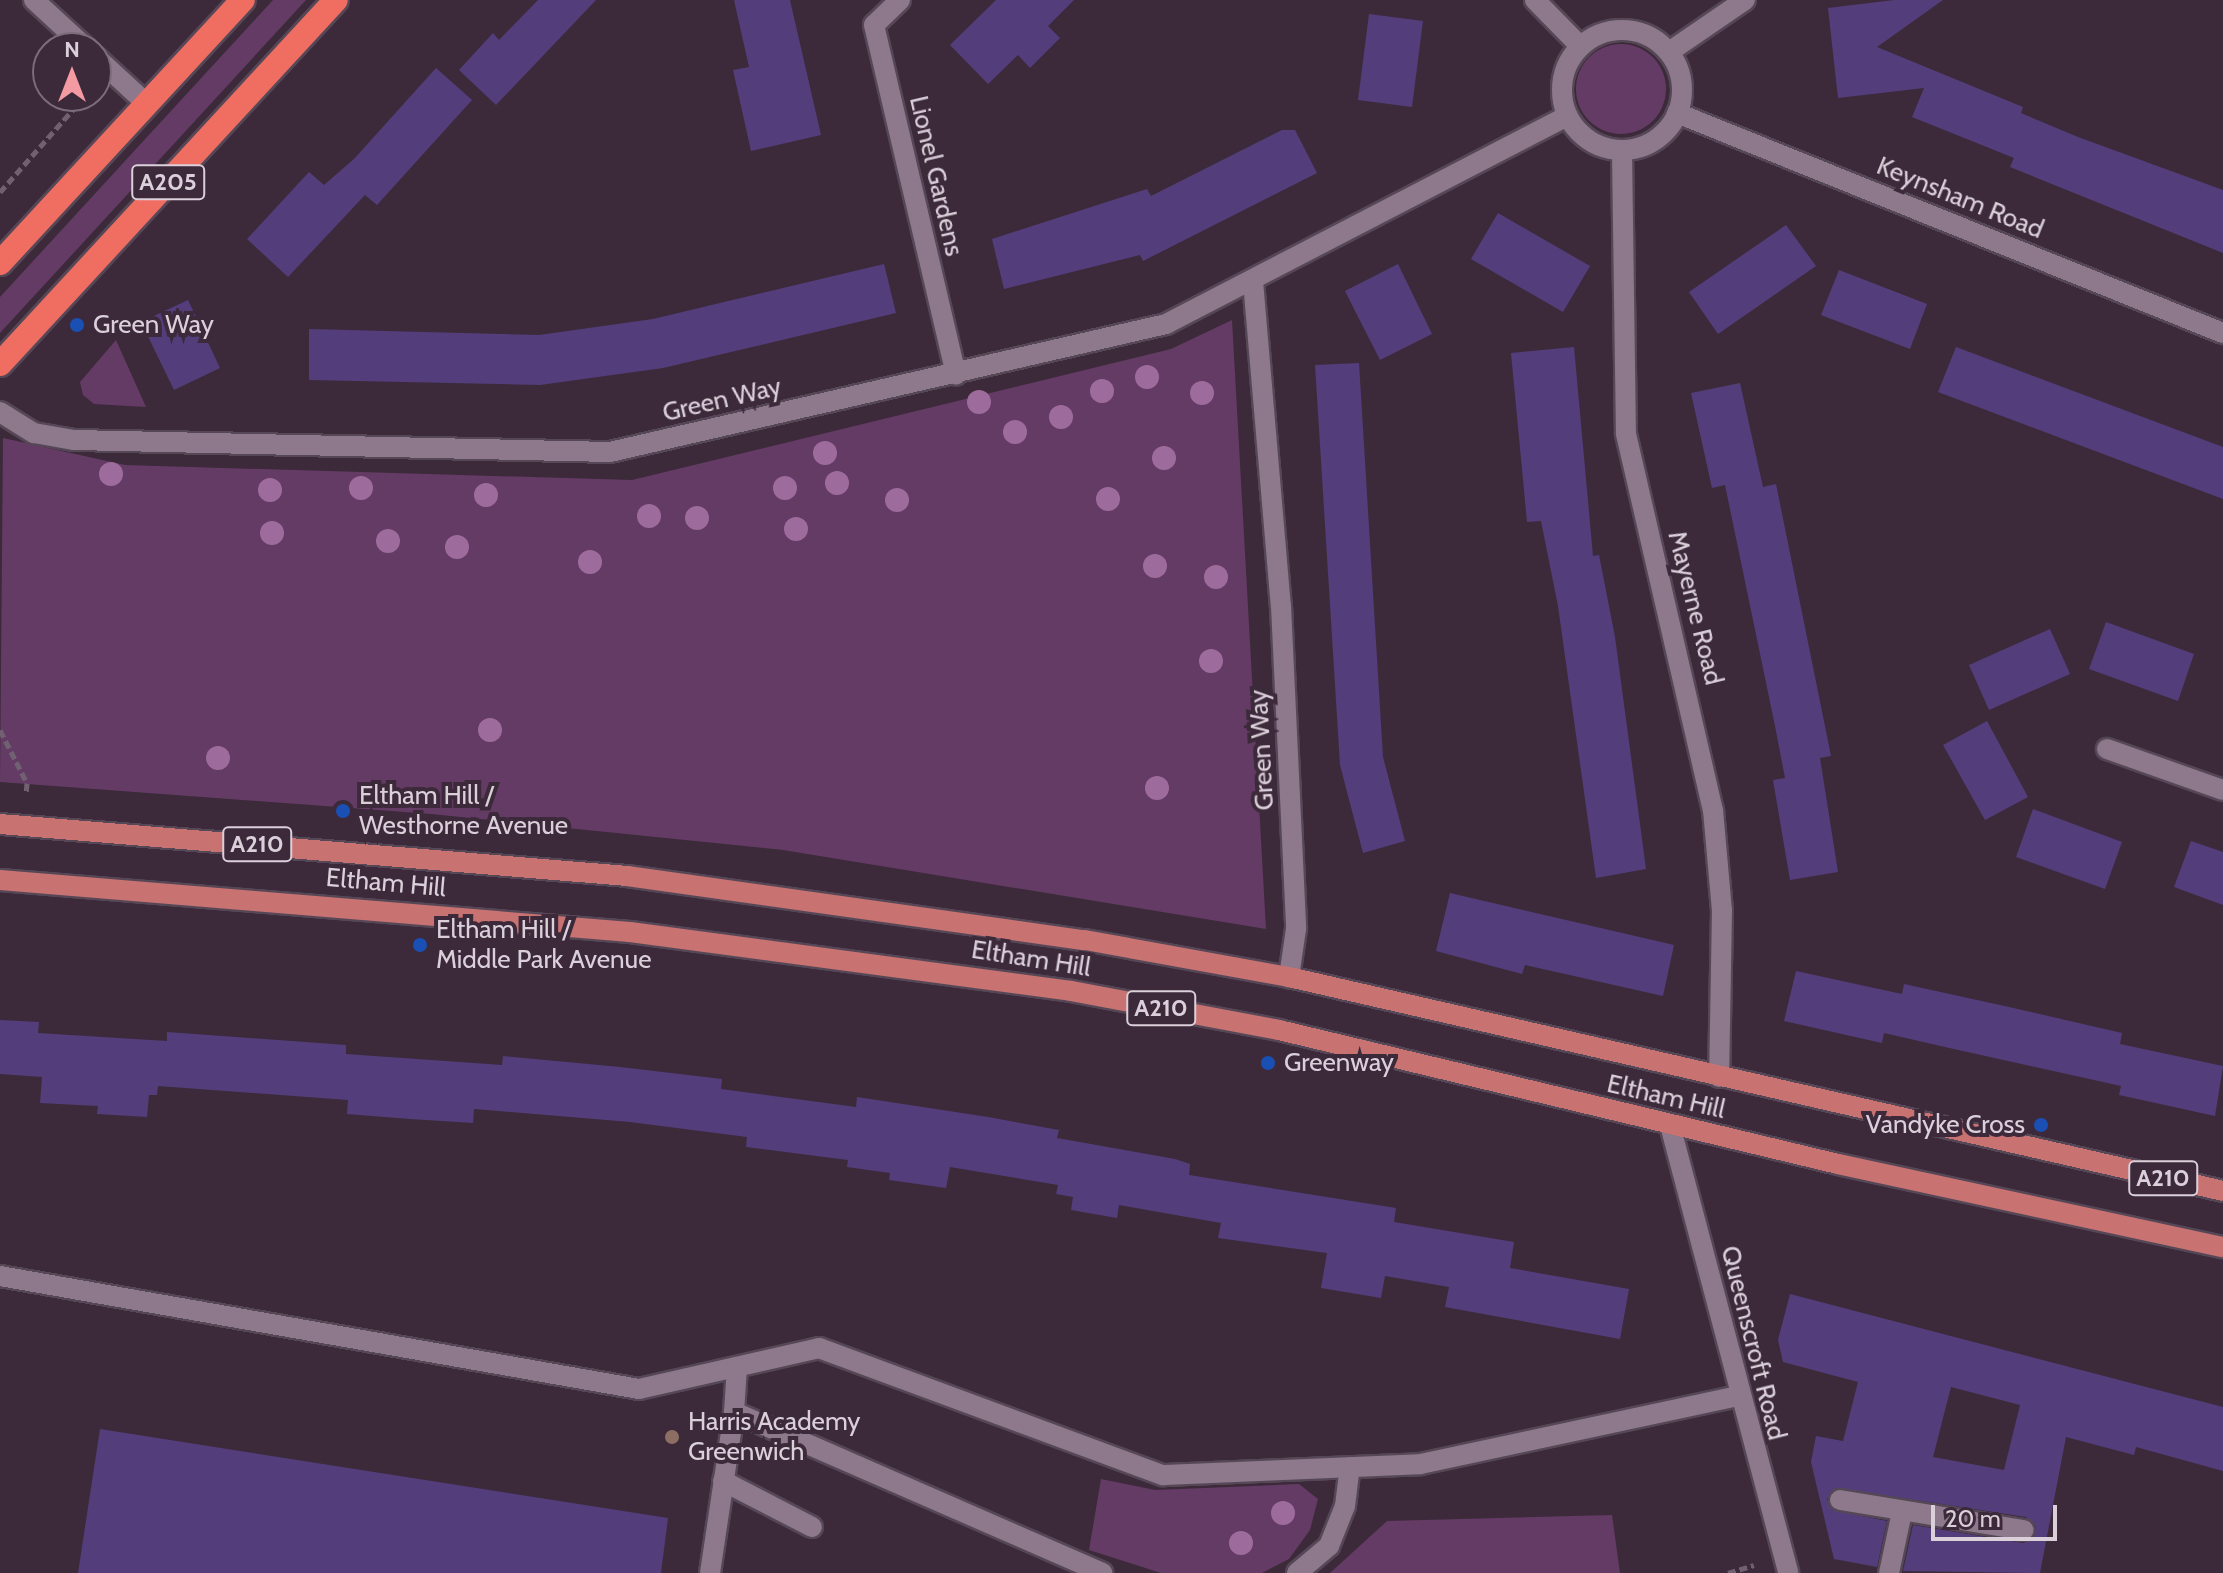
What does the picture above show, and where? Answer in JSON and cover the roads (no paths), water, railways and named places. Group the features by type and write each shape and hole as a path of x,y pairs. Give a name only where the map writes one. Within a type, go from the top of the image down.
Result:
{"highway":[{"name":"A205","path":"0,263 243,0"},
{"name":"A205","path":"0,364 336,0"}],"main road":[{"name":"Eltham Hill","path":"0,824 674,882 877,906 1289,977 2223,1191"},
{"name":"Eltham Hill","path":"0,880 384,908 878,961 1279,1030 1670,1125 2223,1247"}],"street":[{"path":"34,0 69,32"},
{"name":"Lionel Gardens","path":"900,0 874,25 956,374"},
{"path":"1535,0 1580,46"},
{"path":"1669,52 1745,0"},
{"path":"1626,29 1650,36 1669,52 1681,81 1677,113 1664,132 1622,151 1580,134 1567,116 1561,91 1565,67 1580,46 1601,33 1626,29"},
{"path":"112,72 147,104"},
{"name":"Keynsham Road","path":"1677,113 2223,333"},
{"name":"Green Way","path":"0,412 34,433 74,440 610,452 1166,324 1567,116"},
{"name":"Mayerne Road","path":"1622,151 1626,434 1713,810 1722,910 1719,1077"},
{"name":"Green Way","path":"1253,281 1281,606 1296,929 1289,977"},
{"path":"2107,749 2223,790"},
{"name":"Queenscroft Road","path":"1670,1125 1788,1573"},
{"path":"1,1280 639,1389 819,1348 1163,1475 1421,1464 1739,1396"},
{"path":"710,1573 734,1412 737,1367"},
{"path":"734,1412 1102,1573"},
{"path":"1297,1573 1329,1546 1345,1506 1350,1467"},
{"path":"723,1481 812,1527"},
{"path":"1840,1500 2024,1530"},
{"path":"1889,1573 1902,1512"}],"place":[{"name":"Green Way","path":"77,325"},
{"name":"Eltham Hill / Westhorne Avenue","path":"343,811"},
{"name":"Eltham Hill / Middle Park Avenue","path":"420,945"},
{"name":"Greenway","path":"1268,1063"},
{"name":"Vandyke Cross","path":"2041,1125"},
{"name":"Harris Academy Greenwich","path":"672,1437"}]}
